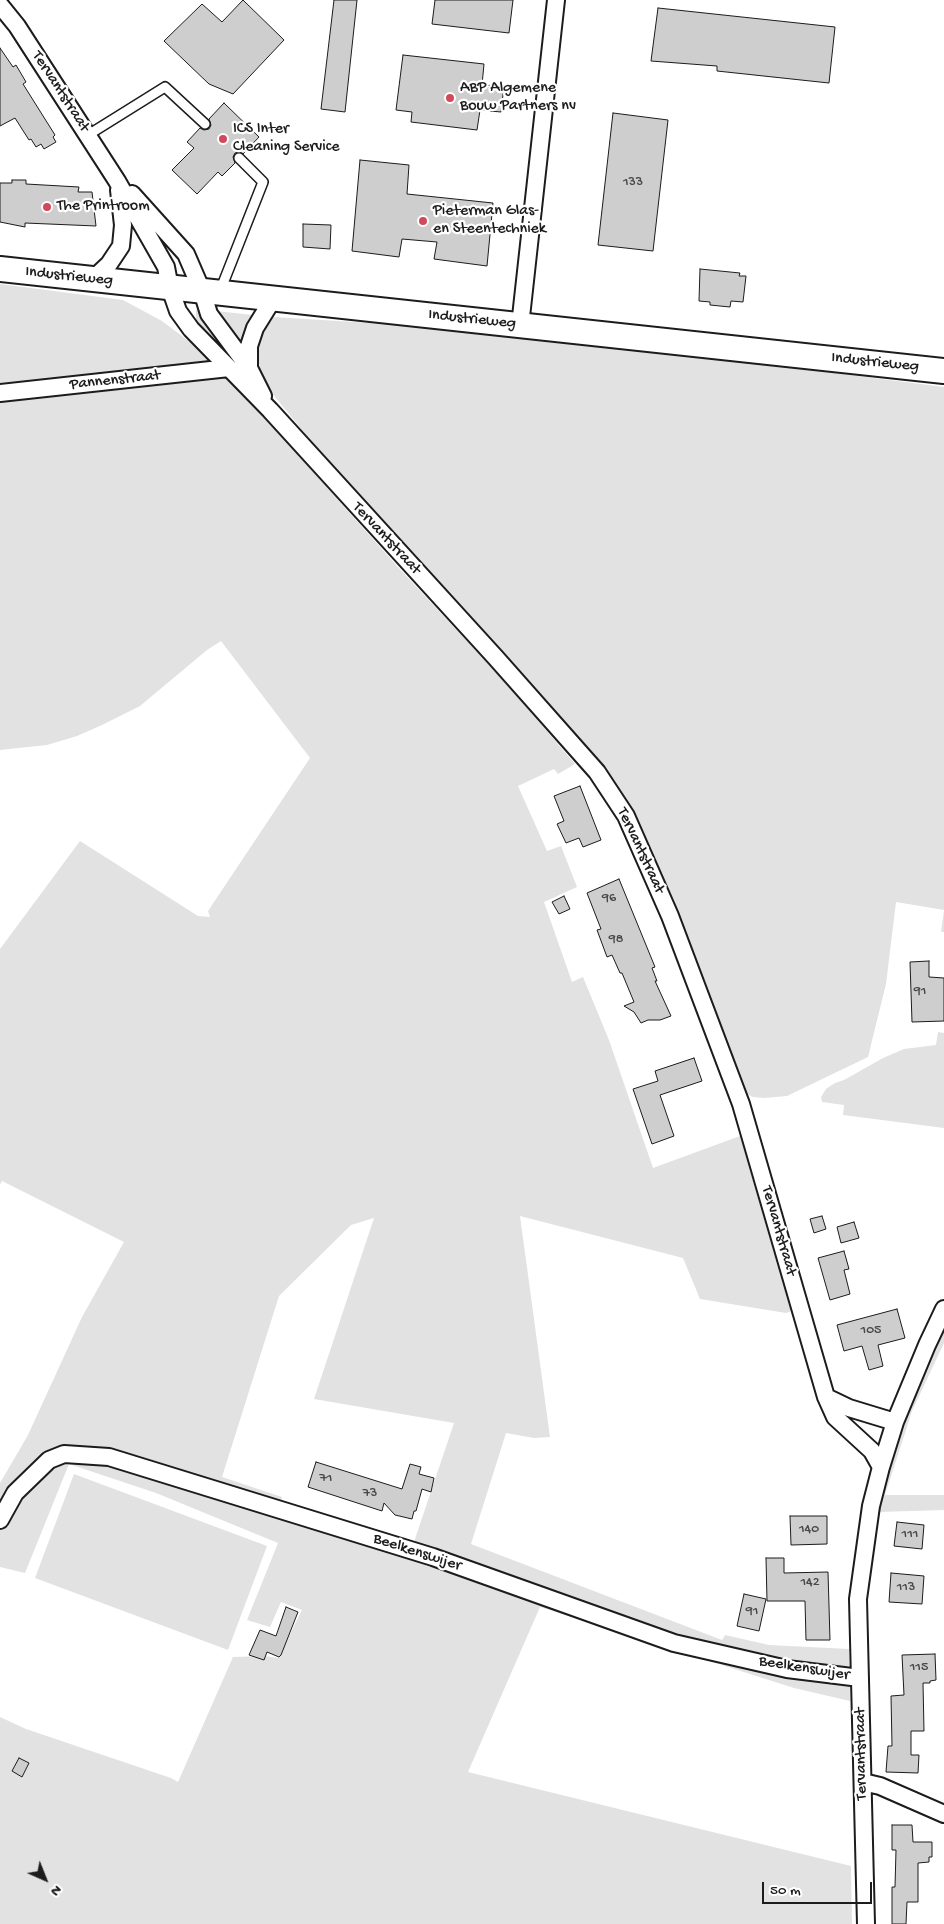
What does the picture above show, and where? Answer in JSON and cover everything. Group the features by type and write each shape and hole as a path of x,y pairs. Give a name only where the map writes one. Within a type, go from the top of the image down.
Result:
{"main road":[{"name":"Industrieweg","path":"0,269 944,371"}],"street":[{"path":"520,326 556,0"},
{"name":"Tervantstraat","path":"0,5 17,26 117,181 166,267 170,288 178,311 192,329 270,410 597,772 626,816 670,916 741,1104 826,1397 835,1417 872,1450 881,1467"},
{"name":"Tervantstraat","path":"92,279 109,264 121,246 123,225 117,181"},
{"name":"Tervantstraat","path":"117,181 142,204 186,254 210,292 209,314 249,368 270,410"},
{"name":"Tervantstraat","path":"249,368 249,346 255,328 273,299"},
{"name":"Pannenstraat","path":"0,393 230,368"},
{"name":"Tervantstraat","path":"866,1924 858,1599 871,1506 881,1467 895,1422 926,1345 944,1309"},
{"path":"826,1397 849,1408 895,1422"},
{"name":"Beelkenswijer","path":"0,1520 15,1493 49,1460 64,1454 109,1457 433,1557 674,1643 787,1669 860,1678"},
{"path":"863,1782 880,1786 944,1814"}],"lane":[{"path":"88,135 165,88 204,124"},
{"path":"210,292 263,182 239,158"}],"shaded area":[{"path":"0,284 123,300 162,321 210,357 207,364 226,375 398,567 504,681 575,764 558,774 554,769 518,786 547,851 561,846 577,887 544,902 572,982 583,977 609,1040 653,1168 740,1136 791,1311 786,1313 700,1299 683,1258 520,1216 550,1437 534,1438 506,1433 471,1544 722,1640 725,1635 769,1645 849,1649 850,1701 794,1688 540,1607 468,1772 851,1866 852,1924 0,1924 0,1717 26,1729 178,1782 233,1657 265,1656 278,1658 302,1610 281,1602 270,1627 247,1620 278,1543 156,1493 69,1464 25,1573 0,1567 0,1483 28,1435 82,1317 124,1242 2,1181 0,1185 0,949 80,841 198,916 210,917 208,911 310,758 221,641 207,650 140,706 102,725 77,736 47,745 0,750","holes":["374,1218 314,1399 454,1423 413,1545 547,1589 543,1600 393,1552 160,1482 164,1471 279,1509 282,1497 222,1477 279,1296 351,1225"]},
{"path":"196,309 203,317 240,369 196,324"},
{"path":"216,311 254,316 245,350"},
{"path":"273,317 387,324 733,360 944,387 944,910 896,902 886,984 868,1057 787,1096 764,1098 753,1097 745,1093 634,817 615,785 334,469 271,392 260,369 257,340 263,327"},
{"path":"944,910 944,932 941,932"},
{"path":"938,1032 944,1033 944,1128 843,1115 844,1105 822,1102 821,1097 826,1089 883,1058 904,1049 936,1045"},
{"path":"944,1326 944,1343 912,1411 885,1495 944,1495 944,1510 878,1512 881,1488 906,1411"},
{"path":"74,1474 267,1546 228,1650 35,1578"}],"building":[{"path":"243,0 284,40 233,94 209,84 164,41 202,4 222,22"},
{"path":"334,0 357,0 345,112 321,109"},
{"path":"435,0 513,0 509,33 432,24"},
{"path":"658,8 835,27 829,83 717,71 717,66 651,61"},
{"path":"0,48 13,67 16,65 26,82 23,84 55,135 53,137 56,142 44,149 41,144 36,147 31,139 29,140 15,118 0,126"},
{"name":"ABP Algemene Bouw Partners nv","path":"403,55 484,64 482,85 504,86 501,112 480,110 477,130 411,122 412,112 396,110"},
{"name":"ICS Inter Cleaning Service","path":"224,103 259,137 243,154 240,152 235,153 233,157 235,163 222,176 218,172 197,194 172,170 194,148 187,142 200,128 204,130 209,129 211,125 209,119"},
{"path":"613,113 668,120 653,251 598,245"},
{"name":"Pieterman Glas- en Steentechniek","path":"360,160 409,165 407,194 493,203 487,266 434,259 437,242 402,239 399,257 352,251"},
{"name":"The Printroom","path":"12,180 26,180 26,184 79,187 78,192 92,192 96,226 25,223 25,227 0,222 0,183 12,183"},
{"path":"303,224 331,225 330,249 303,247"},
{"path":"700,269 740,273 739,276 746,276 743,302 731,301 730,307 710,305 710,302 699,301"},
{"path":"580,786 601,840 583,847 579,838 566,843 557,824 564,821 554,796"},
{"path":"619,879 655,967 652,968 657,981 655,981 671,1016 660,1020 648,1020 641,1023 634,1012 624,1006 634,1002 612,955 607,957 597,930 601,929 587,893"},
{"path":"564,896 570,909 559,914 552,902"},
{"path":"929,961 929,977 944,978 944,1021 912,1022 910,962"},
{"path":"694,1058 702,1081 660,1095 674,1136 652,1144 633,1089 658,1081 655,1071"},
{"path":"822,1216 826,1229 814,1233 810,1219"},
{"path":"854,1222 859,1238 841,1243 837,1227"},
{"path":"844,1251 849,1269 844,1270 850,1294 830,1300 818,1258"},
{"path":"897,1309 905,1338 878,1345 883,1366 869,1370 862,1346 844,1351 837,1325"},
{"path":"316,1462 402,1489 410,1464 421,1467 419,1474 434,1478 431,1492 422,1489 412,1519 395,1515 384,1503 382,1511 308,1487"},
{"path":"790,1516 827,1516 827,1544 791,1545"},
{"path":"897,1522 924,1525 922,1549 894,1546"},
{"path":"766,1558 784,1558 784,1573 828,1572 830,1640 806,1640 805,1601 767,1601"},
{"path":"891,1573 924,1576 922,1604 889,1602"},
{"path":"744,1594 766,1599 759,1631 737,1626"},
{"path":"286,1607 298,1612 281,1655 279,1657 267,1652 264,1660 249,1655 260,1630 276,1636"},
{"path":"935,1654 936,1680 930,1681 930,1683 923,1683 924,1731 911,1731 911,1755 919,1755 918,1773 886,1772 888,1746 892,1746 891,1696 904,1695 902,1655"},
{"path":"19,1758 29,1763 22,1777 12,1771"},
{"path":"892,1825 912,1825 913,1842 932,1842 932,1857 929,1857 929,1862 918,1863 918,1902 907,1902 906,1924 892,1924 892,1887 895,1887 896,1850 892,1850"}],"place":[{"name":"ABP Algemene Bouw Partners nv","path":"450,98"},
{"name":"ICS Inter Cleaning Service","path":"223,139"},
{"name":"The Printroom","path":"47,207"},
{"name":"Pieterman Glas- en Steentechniek","path":"423,221"}]}
